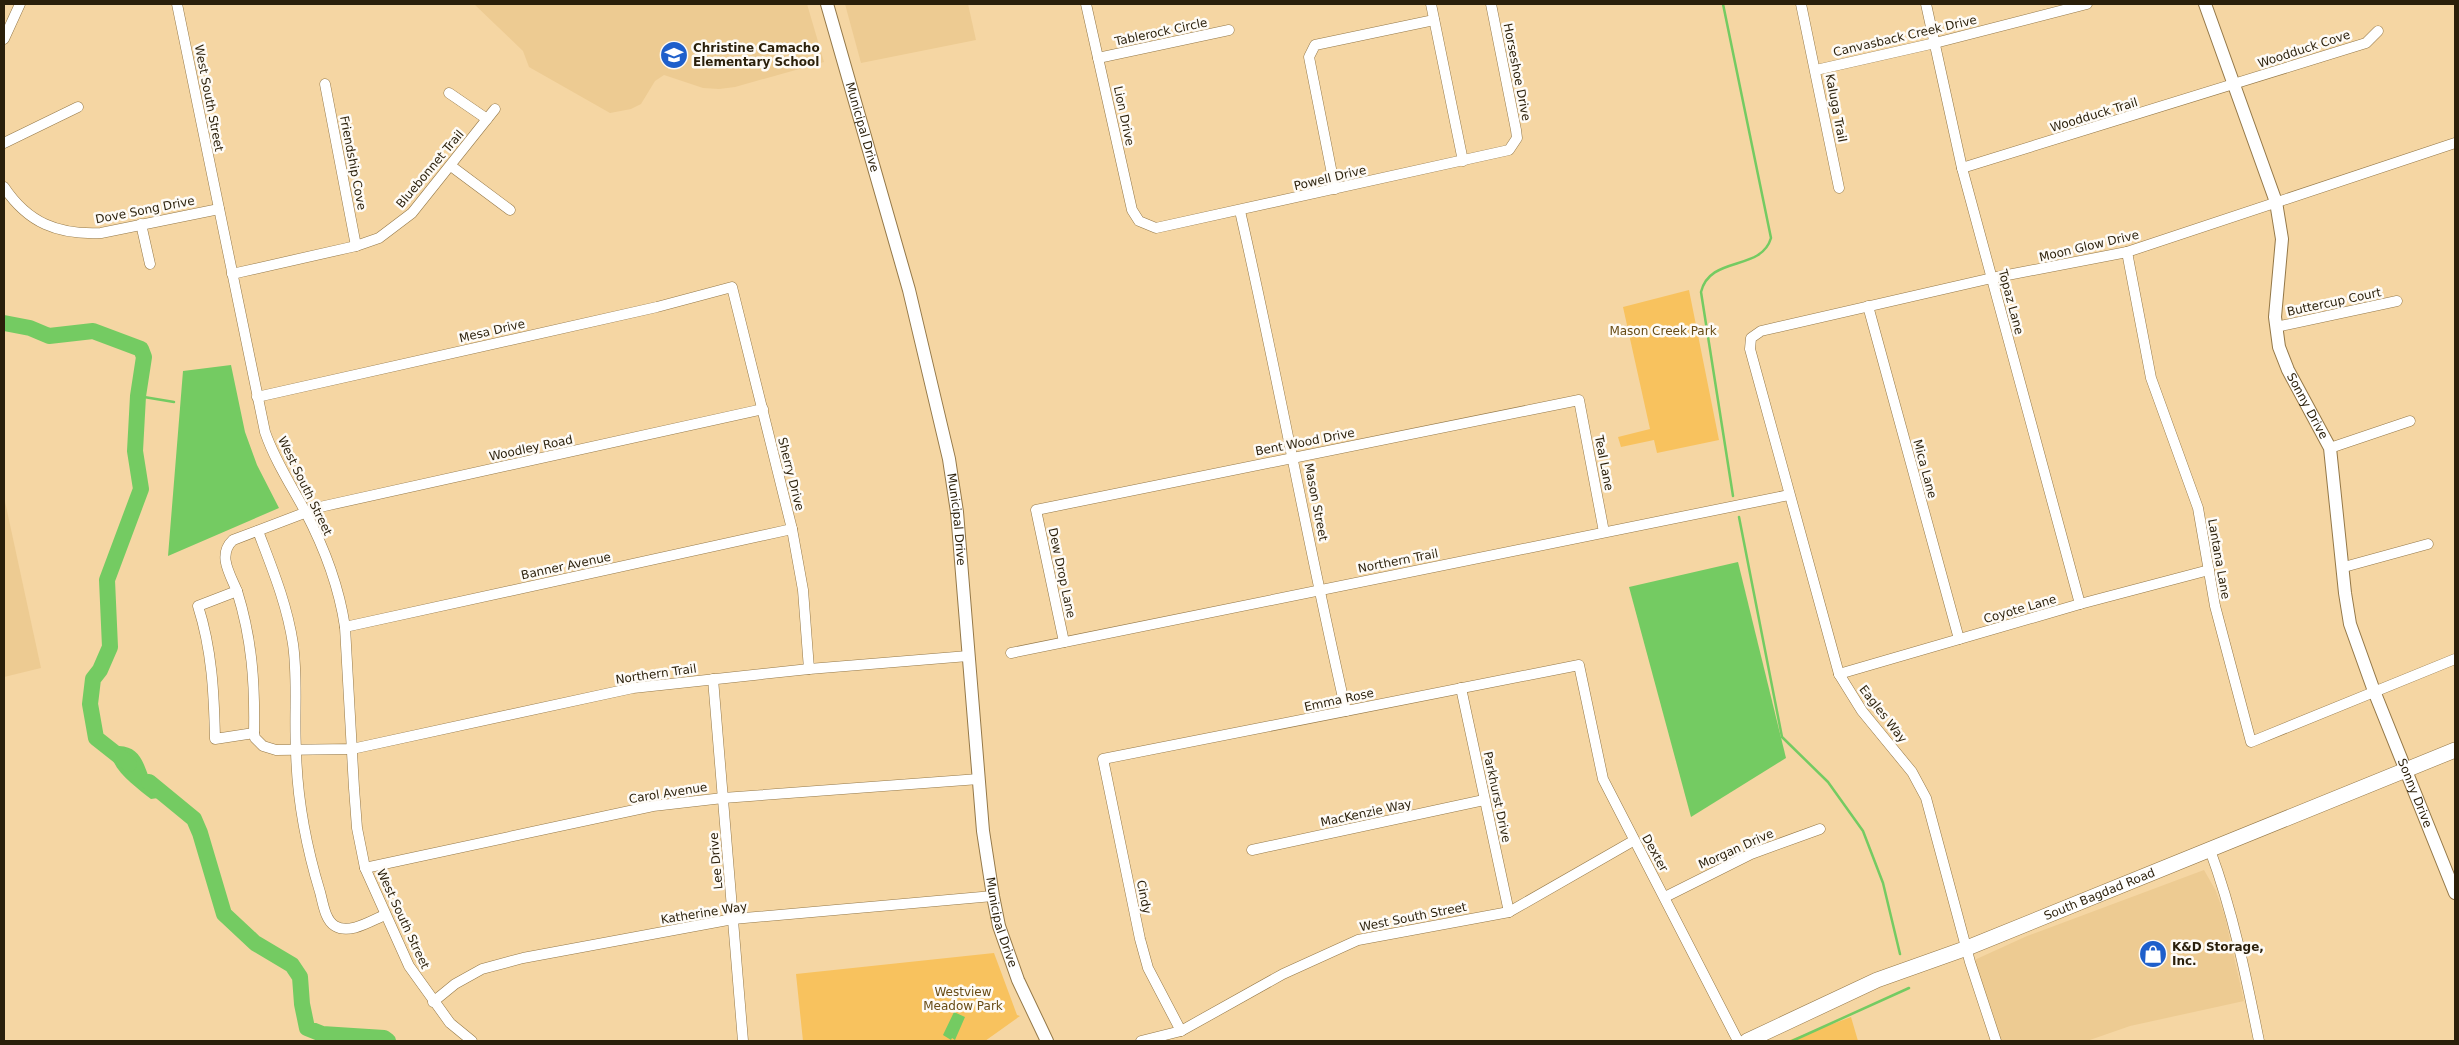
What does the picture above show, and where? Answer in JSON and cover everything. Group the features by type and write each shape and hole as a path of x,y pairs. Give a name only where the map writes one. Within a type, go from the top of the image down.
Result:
{"main road":[{"name":"South Bagdad Road","path":"1747,1041 1877,980 1967,948 2455,750"}],"street":[{"path":"4,40 20,4"},
{"name":"West South Street","path":"177,4 256,397 265,432 273,454 306,512 329,566 342,606 346,627 357,828 365,868 409,966 433,1002 450,1023 472,1041"},
{"name":"Municipal Drive","path":"827,4 910,290 949,459 957,512 979,779 993,896 999,926 1018,980 1047,1041"},
{"name":"Lion Drive","path":"1086,4 1132,210 1139,221 1148,226"},
{"path":"1431,4 1463,161"},
{"name":"Horseshoe Drive","path":"1491,4 1516,130 1514,144"},
{"name":"Kaluga Trail","path":"1801,4 1839,188"},
{"name":"Topaz Lane","path":"1926,4 1962,168 2080,604"},
{"name":"Canvasback Creek Drive","path":"1816,70 1935,43 2087,4"},
{"name":"Sonny Drive","path":"2205,4 2276,202 2282,238 2275,302 2276,327 2288,370 2330,448 2340,550 2344,567 2345,593 2350,624 2374,691 2455,894"},
{"path":"1335,189 1308,57 1315,45 1434,20"},
{"name":"Tablerock Circle","path":"1098,58 1229,30"},
{"name":"Woodduck Cove","path":"2233,85 2366,43 2378,30"},
{"name":"Friendship Cove","path":"325,84 356,246"},
{"name":"Woodduck Trail","path":"1962,168 2233,85"},
{"path":"449,92 487,119"},
{"path":"4,143 78,107"},
{"name":"Bluebonnet Trail","path":"232,274 356,246 379,238 412,213 495,109"},
{"name":"Moon Glow Drive","path":"1751,338 1760,331 1868,306 1992,278 2127,252 2455,143"},
{"name":"Powell Drive","path":"1148,226 1156,228 1504,152 1514,144"},
{"path":"451,166 510,210"},
{"name":"Dove Song Drive","path":"4,187 22,210 51,228 66,232 101,233 218,208"},
{"name":"Mason Street","path":"1240,210 1294,456 1346,711"},
{"path":"141,224 150,264"},
{"name":"Lantana Lane","path":"2127,252 2151,378 2198,508 2218,616 2251,742 2374,691"},
{"name":"Mesa Drive","path":"256,397 657,307 732,288"},
{"name":"Sherry Drive","path":"732,288 792,529 803,590 809,669"},
{"name":"Buttercup Court","path":"2276,327 2397,301"},
{"name":"Mica Lane","path":"1868,306 1959,639"},
{"name":"Eagles Way","path":"1751,338 1750,349 1839,674 1862,711 1912,772 1926,798 1967,948 1996,1041"},
{"name":"Bent Wood Drive","path":"1036,510 1294,456 1579,400"},
{"name":"Teal Lane","path":"1579,400 1604,532"},
{"name":"Woodley Road","path":"237,591 224,555 226,546 233,540 306,512 763,408"},
{"path":"2330,448 2410,421"},
{"name":"Northern Trail","path":"1011,653 1789,495"},
{"name":"Dew Drop Lane","path":"1036,510 1064,642"},
{"name":"Banner Avenue","path":"346,627 792,529"},
{"path":"258,531 284,604 293,643 296,676 296,750 305,837 327,916 334,926 348,929 385,915"},
{"path":"2344,567 2428,544"},
{"name":"Coyote Lane","path":"1839,674 2080,604 2209,570"},
{"path":"237,591 248,626 254,684 254,733 215,739 214,692 208,638 198,606 237,591"},
{"name":"Northern Trail","path":"254,733 255,738 263,746 276,750 352,749 633,688 809,669 968,656"},
{"path":"2374,691 2455,659"},
{"name":"Emma Rose","path":"1103,760 1579,665"},
{"name":"Dexter","path":"1579,665 1603,779 1633,841 1665,897 1738,1041"},
{"name":"Lee Drive","path":"713,679 743,1041"},
{"name":"Parkhurst Drive","path":"1461,688 1508,912"},
{"name":"Cindy","path":"1103,760 1140,939 1148,968 1182,1031"},
{"name":"Carol Avenue","path":"365,868 653,806 722,798 979,779"},
{"name":"MacKenzie Way","path":"1252,850 1484,800"},
{"name":"Morgan Drive","path":"1665,897 1751,854 1820,828"},
{"name":"West South Street","path":"1141,1041 1182,1031 1283,974 1358,940 1508,912 1633,841"},
{"path":"2210,850 2226,895 2259,1041"},
{"name":"Katherine Way","path":"433,1002 455,984 482,969 522,958 733,919 993,896"}],"shaded area":[{"name":"Christine Camacho Elementary School","path":"474,4 807,4 824,62 735,87 719,89 703,88 664,75 655,81 641,104 631,109 610,113 529,67 523,51"},
{"path":"845,4 968,4 976,40 861,63"},
{"path":"231,365 245,432 257,465 279,508 168,556 183,371"},
{"path":"4,497 41,668 4,677"},
{"path":"1738,562 1786,758 1691,817 1629,587"},
{"path":"119,746 135,751 144,764 150,778 165,797 151,799 121,773 111,753"},
{"path":"2204,870 2216,891 2225,917 2244,1001 2130,1026 2087,1041 1996,1041 1970,962 2027,936"},
{"path":"954,1012 965,1017 955,1040 952,1038 951,1040 943,1035"}],"green space":[{"name":"Mason Creek Park","path":"1689,290 1719,440 1657,453 1654,440 1621,447 1618,437 1650,429 1623,307"},
{"name":"Westview Meadow Park","path":"994,953 1017,1015 1020,1016 985,1041 803,1041 796,974"},
{"path":"1851,1017 1858,1041 1787,1041"}],"waterway":[{"path":"1723,4 1771,238 1765,249 1757,256 1714,273 1706,280 1701,292 1733,496"},
{"path":"4,323 30,328 49,336 93,331 141,349 144,357 138,396 135,451 141,489 107,580 110,647 100,670 93,679 90,704 96,738 129,764"},
{"path":"138,396 174,402"},
{"path":"1739,517 1782,737 1828,782 1863,831 1883,883 1900,954"},
{"path":"149,782 194,819 200,833 224,914 255,943 292,965 300,977 302,1004 307,1028 322,1034 384,1038 388,1041"},
{"path":"1792,1041 1909,988"}],"place":[{"name":"Christine Camacho Elementary School","path":"674,55"},
{"name":"K&D Storage, Inc.","path":"2153,954"}]}
